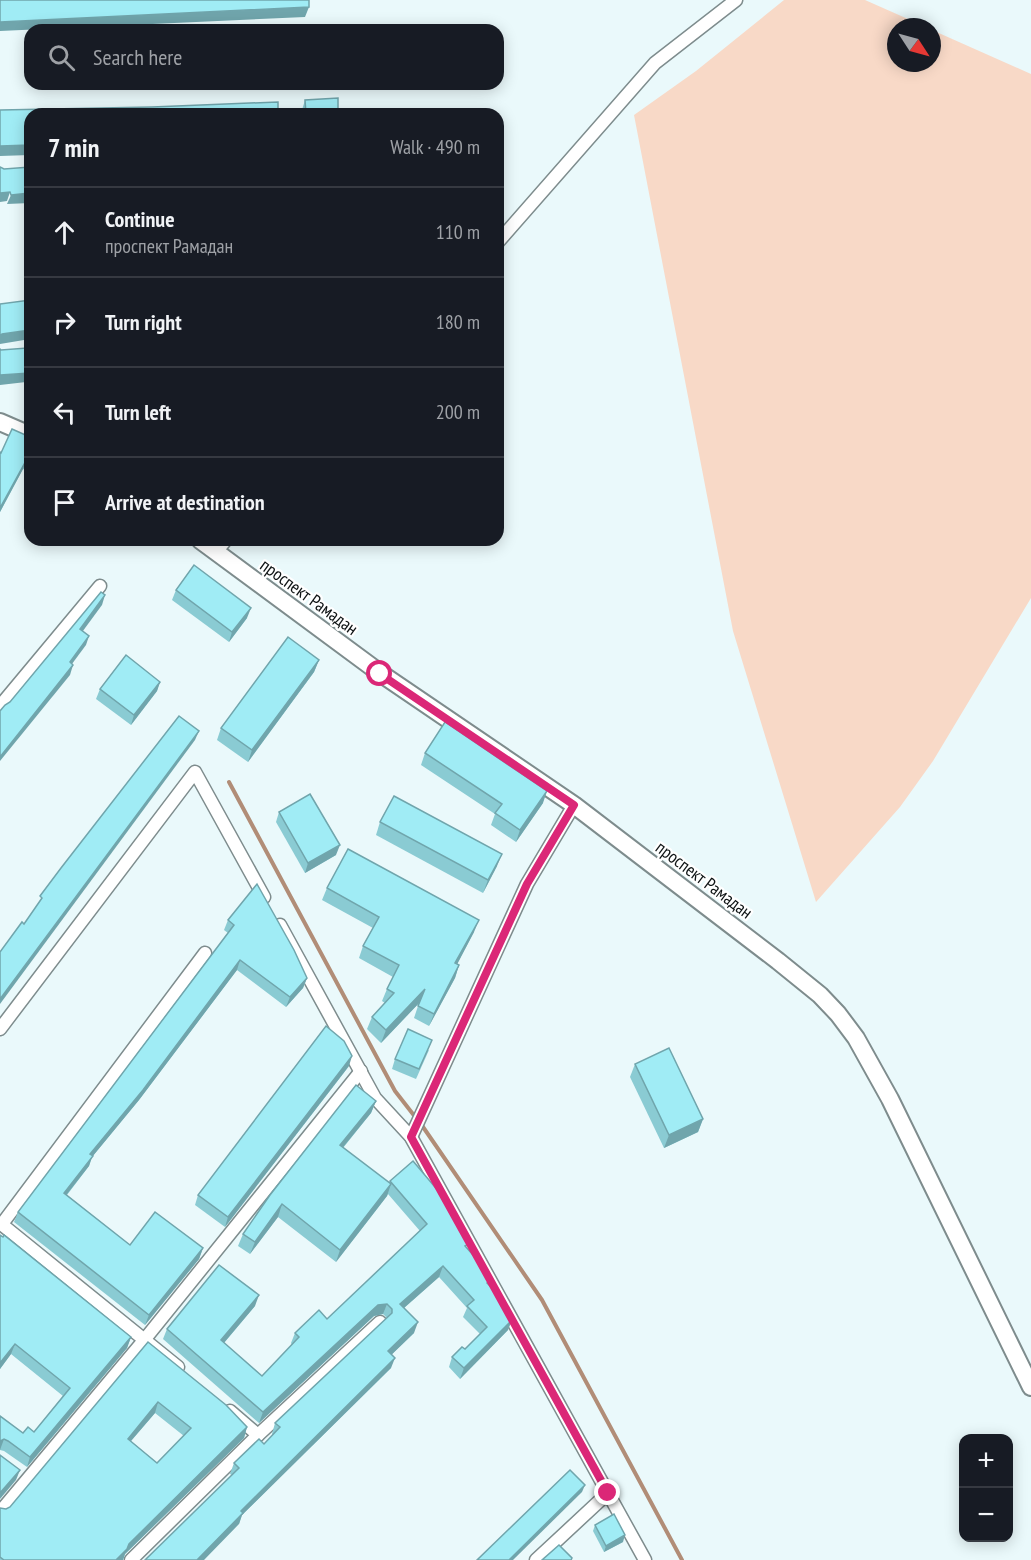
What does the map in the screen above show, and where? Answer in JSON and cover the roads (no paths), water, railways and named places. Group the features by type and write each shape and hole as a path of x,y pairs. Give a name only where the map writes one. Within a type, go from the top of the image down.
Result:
{"main road":[{"path":"0,422 24,432"},
{"name":"проспект Рамадан","path":"221,546 380,674 574,805 820,995 856,1038 890,1099 1031,1387"}],"street":[{"path":"504,235 655,63 736,0"},
{"path":"0,706 100,586"},
{"path":"0,1029 195,772 375,1098 414,1131 645,1560"},
{"path":"414,1131 527,884 574,805"},
{"path":"189,1376 1,1223 205,953"},
{"path":"0,1512 22,1474 145,1339 362,1071"},
{"path":"131,1560 258,1435 380,1322"},
{"path":"224,1406 258,1435"},
{"path":"536,1560 608,1493"}],"waterway":[{"path":"229,782 395,1091 416,1118"},
{"path":"421,1124 542,1300 682,1560"}]}
